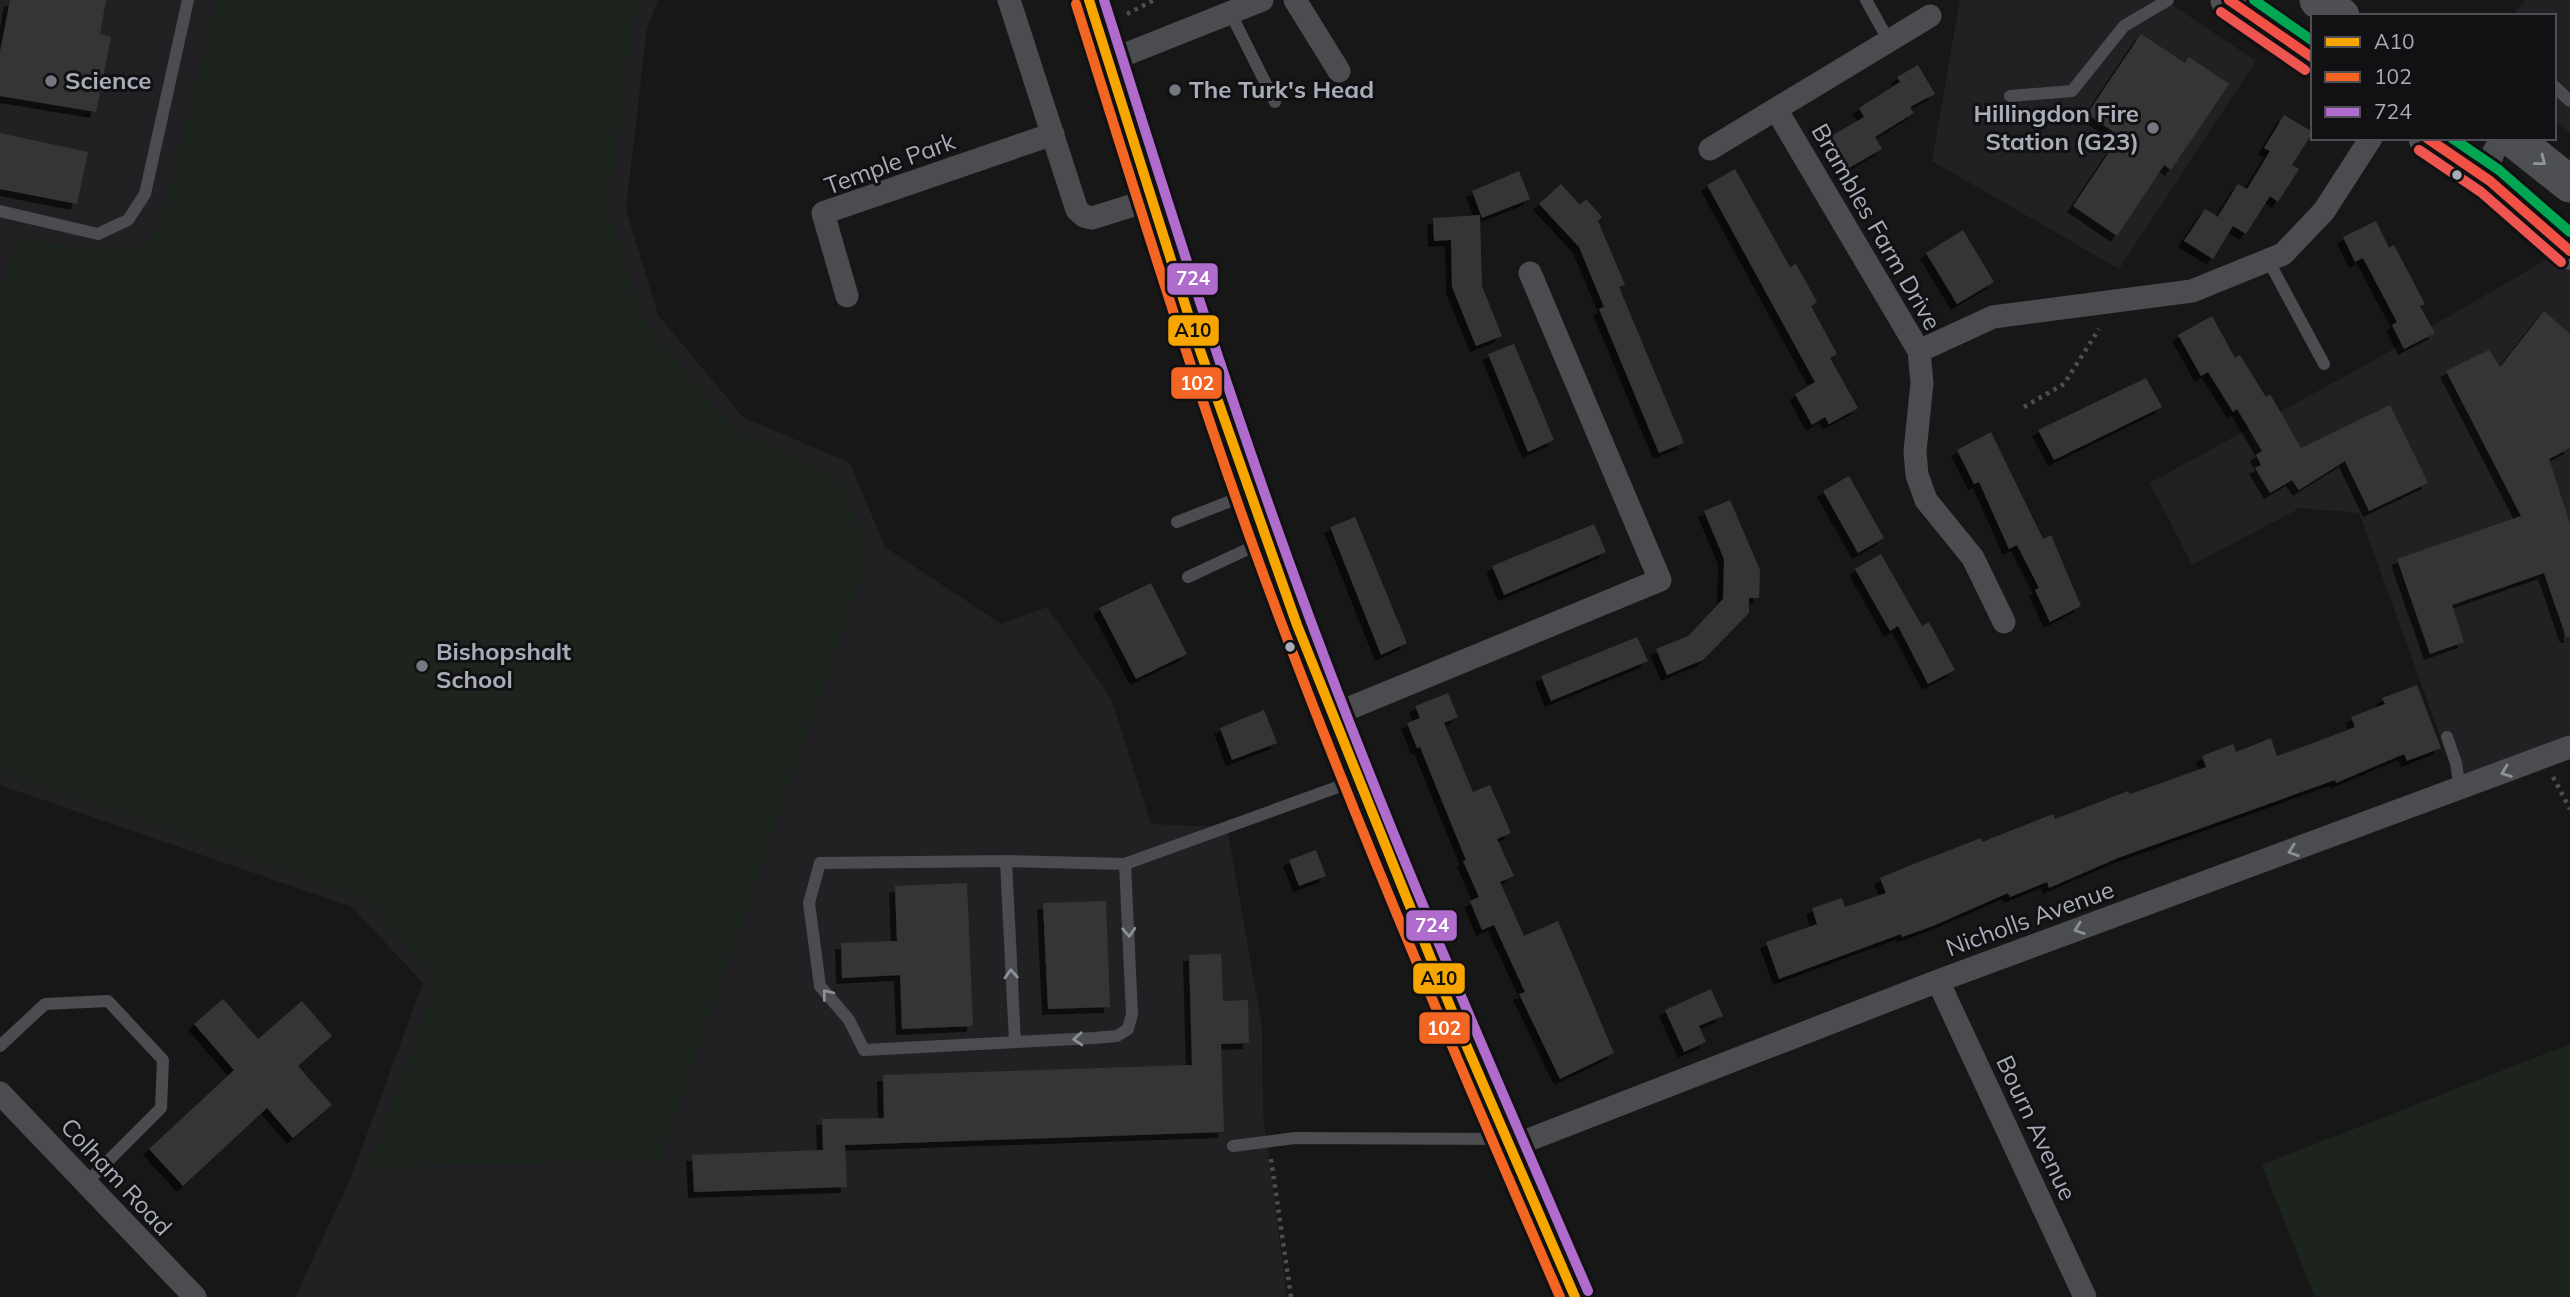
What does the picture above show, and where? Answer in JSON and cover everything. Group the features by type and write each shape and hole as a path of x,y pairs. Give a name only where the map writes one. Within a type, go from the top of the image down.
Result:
{"main road":[{"path":"1089,0 1150,200 1265,541 1358,780 1508,1143 1575,1297"},
{"path":"2229,0 2311,57"},
{"path":"2318,0 2338,14"},
{"path":"2430,140 2490,181 2570,251"},
{"path":"2515,140 2570,184"}],"street":[{"path":"1009,0 1077,210 1092,218 1150,200"},
{"path":"1109,61 1262,0"},
{"path":"1295,0 1339,71"},
{"path":"1710,149 1930,16"},
{"name":"Brambles Farm Drive","path":"1776,109 1919,351 1993,317 2193,291 2283,254 2324,211 2370,140"},
{"name":"Temple Park","path":"847,296 823,213 1053,134"},
{"path":"2490,181 2488,164 2492,152 2501,140"},
{"path":"1333,715 1660,580 1530,273"},
{"path":"1919,351 1922,383 1915,451 1917,475 1926,500 1973,558 2004,622"},
{"name":"Nicholls Avenue","path":"1508,1143 2570,747"},
{"name":"Bourn Avenue","path":"1938,981 2085,1297"},
{"name":"Colham Road","path":"0,1093 195,1297"}],"lane":[{"path":"0,211 98,234 128,220 145,194 188,0"},
{"path":"1866,0 1889,41"},
{"path":"2010,96 2072,91 2124,26 2168,0"},
{"path":"1231,14 1275,102"},
{"path":"2556,88 2570,100"},
{"path":"2268,260 2323,364"},
{"path":"1177,522 1250,494"},
{"path":"1188,577 1265,541"},
{"path":"2447,737 2456,763 2460,789"},
{"path":"1125,864 1132,1014 1128,1029 1117,1036 864,1050 849,1020 820,986 809,903 820,863 1006,861 1125,864 1358,780"},
{"path":"1006,861 1015,1042"},
{"path":"0,1045 45,1004 108,1001 163,1059 161,1108 86,1183"},
{"path":"1233,1146 1295,1138 1508,1143"}],"path":[{"path":"2024,407 2064,384 2116,301"},
{"path":"2542,758 2570,808"},
{"path":"1269,1142 1291,1297"}],"shaded area":[{"name":"Bishopshalt School","path":"0,0 658,0 647,28 626,209 658,315 743,417 850,463 885,547 1001,624 1047,607 1111,698 1151,824 1227,827 1262,1027 1263,1113 1287,1297 295,1297 350,1180 423,983 352,907 0,785"},
{"name":"Bishopshalt School","path":"217,0 637,0 608,209 643,319 734,430 841,479 870,553 660,1160 368,1167 436,982 365,899 0,771 0,298 16,237 66,247 106,250 124,249 139,244 150,236 163,211"},
{"path":"1960,0 2165,0 2256,61 2119,269 1932,161"},
{"path":"2525,0 2570,0 2570,133 2556,122 2556,14 2514,14"},
{"path":"2559,252 2570,262 2570,747 2460,790 2359,513 2300,508 2192,565 2150,483 2378,358"},
{"path":"2570,1044 2570,1297 2315,1297 2262,1165"}],"building":[{"path":"10,0 106,0 100,34 111,37 96,112 0,96 0,52"},
{"name":"Hillingdon Fire Station (G23)","path":"2141,34 2185,63 2189,57 2229,84 2171,170 2164,165 2117,236 2073,206 2120,136 2087,114"},
{"path":"1918,65 1935,94 1910,107 1914,113 1875,137 1882,149 1842,172 1824,140 1864,117 1859,108 1900,82 1897,77"},
{"path":"2284,115 2311,131 2292,165 2299,169 2278,202 2270,196 2246,234 2233,226 2213,259 2184,241 2205,209 2229,223 2218,216 2238,184 2247,189 2270,151 2264,148"},
{"path":"0,133 88,152 77,204 0,189"},
{"path":"1735,169 1790,267 1796,264 1817,302 1811,306 1837,354 1830,358 1858,408 1829,424 1825,417 1812,425 1795,394 1815,382 1707,185"},
{"path":"1519,171 1530,199 1482,218 1472,191"},
{"path":"1561,184 1580,205 1586,199 1602,217 1598,221 1625,285 1619,287 1684,443 1659,453 1599,309 1604,307 1579,247 1539,204"},
{"path":"1480,215 1482,286 1502,336 1476,346 1452,287 1451,240 1434,241 1433,218"},
{"path":"2376,221 2389,248 2394,245 2425,304 2420,306 2435,333 2404,349 2392,325 2397,322 2363,258 2355,262 2343,237"},
{"path":"1963,230 1994,282 1957,304 1926,253"},
{"path":"2544,311 2570,334 2570,448 2549,459 2570,524 2570,637 2566,637 2544,573 2452,605 2464,642 2430,654 2397,559 2521,516 2446,371 2489,350 2500,367"},
{"path":"2212,316 2235,358 2240,355 2266,397 2270,394 2301,448 2390,405 2428,483 2369,511 2345,461 2299,490 2292,480 2270,493 2255,468 2261,465 2256,455 2262,451 2237,409 2233,412 2208,372 2201,376 2178,335"},
{"path":"1514,344 1554,440 1528,452 1488,354"},
{"path":"2146,378 2162,407 2054,460 2038,430"},
{"path":"1991,432 2043,539 2051,535 2081,606 2050,622 2035,590 2039,588 2017,545 2009,549 1979,482 1974,484 1957,450"},
{"path":"1849,476 1884,538 1858,553 1823,491"},
{"path":"1730,500 1760,570 1759,598 1749,598 1749,613 1703,660 1667,675 1656,649 1688,636 1723,599 1724,559 1704,511"},
{"path":"1355,517 1407,643 1381,655 1330,527"},
{"path":"1594,524 1606,552 1504,595 1492,566"},
{"path":"1881,554 1922,626 1929,622 1955,670 1928,684 1898,626 1890,631 1855,569"},
{"path":"1151,583 1187,654 1136,679 1099,608"},
{"path":"1637,637 1648,661 1551,701 1541,676"},
{"path":"2417,685 2441,748 2407,761 2404,754 2336,783 2335,780 2118,858 2049,888 2047,882 2010,897 2008,893 1933,926 1902,937 1901,934 1779,979 1766,942 1817,924 1812,908 1842,898 1845,907 1886,893 1880,878 1981,838 1982,842 2053,814 2055,819 2128,791 2130,794 2206,767 2202,756 2233,744 2236,752 2271,738 2277,756 2313,743 2355,727 2351,717 2385,704 2382,698"},
{"path":"1448,693 1458,717 1444,723 1473,792 1490,785 1511,833 1497,839 1514,876 1500,882 1524,936 1558,921 1614,1053 1560,1079 1519,994 1525,992 1494,925 1482,930 1470,901 1479,897 1463,861 1466,860 1420,747 1417,748 1407,723 1420,718 1415,706"},
{"path":"1264,710 1277,743 1232,760 1220,728"},
{"path":"1316,850 1326,876 1299,886 1289,860"},
{"path":"967,883 973,1026 902,1029 900,975 842,978 841,943 897,941 895,886"},
{"path":"1106,901 1110,1007 1048,1009 1043,903"},
{"path":"1221,954 1223,1001 1248,1000 1249,1043 1221,1044 1224,1132 845,1145 847,1187 694,1192 692,1155 823,1150 822,1119 884,1118 883,1075 1192,1065 1189,955"},
{"path":"1711,989 1723,1016 1699,1026 1706,1042 1684,1052 1665,1010"},
{"path":"223,999 258,1039 302,1001 332,1036 298,1066 332,1105 293,1138 267,1108 183,1186 149,1149 234,1070 194,1024"}],"transit line":[{"name":"A10","path":"1089,0 1195,336 1297,625 1458,1026 1575,1297"},
{"name":"724","path":"1104,0 1229,388 1310,619 1410,873 1588,1291"},
{"path":"2229,0 2311,57"},
{"path":"2254,0 2311,40"},
{"name":"102","path":"1076,4 1201,397 1255,553 1383,882 1560,1297"},
{"path":"2221,12 2305,70"},
{"path":"2430,140 2490,181 2570,251"},
{"path":"2455,140 2499,170 2570,232"},
{"path":"2419,150 2481,192 2561,262"}],"place":[{"name":"Science","path":"51,81"},
{"name":"The Turk's Head","path":"1175,90"},
{"name":"Hillingdon Fire Station (G23)","path":"2153,128"},
{"name":"Bishopshalt School","path":"422,666"}]}
